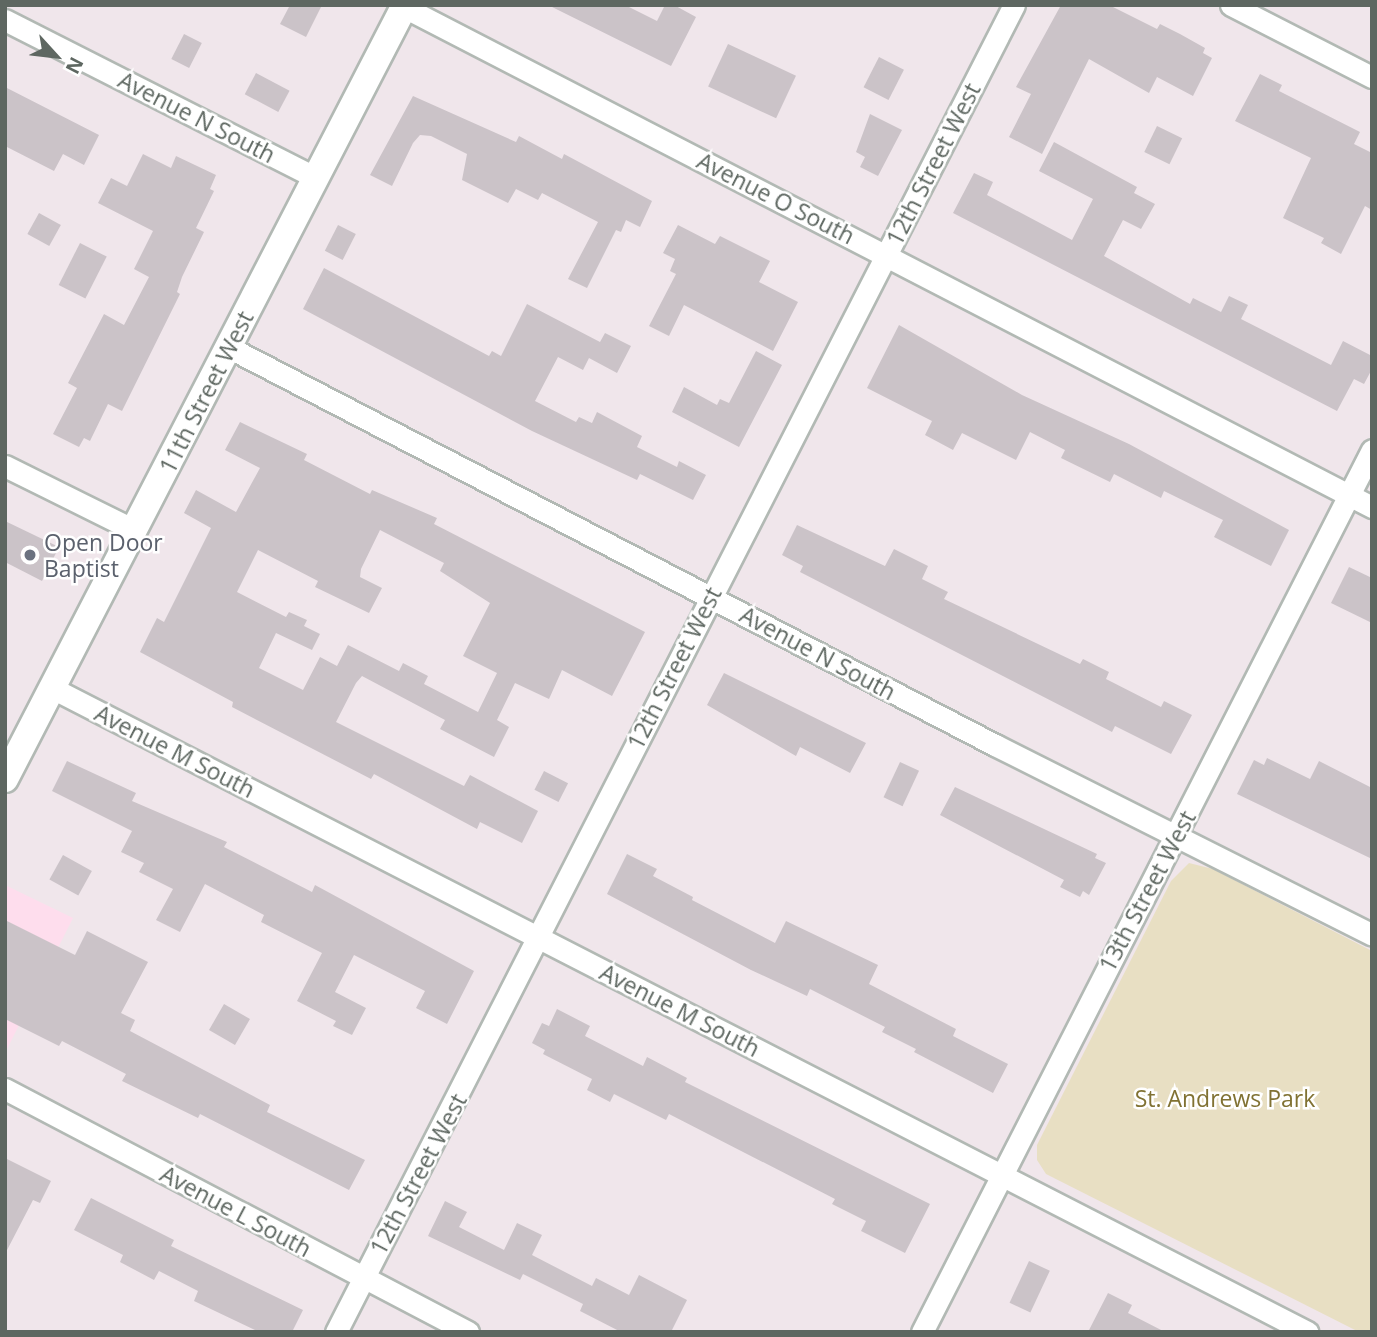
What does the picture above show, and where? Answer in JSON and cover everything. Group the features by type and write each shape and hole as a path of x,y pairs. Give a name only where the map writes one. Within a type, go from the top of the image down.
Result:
{"street":[{"name":"12th Street West","path":"336,1332 1014,5"},
{"path":"1231,5 1372,78"},
{"name":"Avenue O South","path":"404,6 1372,507"},
{"name":"11th Street West","path":"5,779 230,348 404,6"},
{"name":"Avenue N South","path":"5,20 315,177"},
{"name":"Avenue N South","path":"230,348 711,598 1372,935"},
{"name":"13th Street West","path":"922,1332 1372,450"},
{"path":"5,466 134,530"},
{"name":"Avenue M South","path":"52,688 1307,1332"},
{"name":"Avenue L South","path":"5,1089 468,1332"}],"shaded area":[{"path":"5,885 73,918 5,1053"}],"green space":[{"name":"St. Andrews Park","path":"1189,863 1213,869 1372,951 1372,1332 1359,1332 1046,1174 1037,1160 1037,1145 1171,881"}],"building":[{"path":"290,5 322,5 306,37 280,24"},
{"path":"548,5 625,5 657,21 665,5 674,5 696,17 671,66"},
{"path":"1061,5 1109,5 1157,29 1160,24 1205,48 1203,53 1212,58 1193,96 1157,77 1149,93 1089,59 1042,154 1009,137 1031,94 1016,87"},
{"path":"184,34 202,43 189,68 171,59"},
{"path":"728,44 796,76 776,118 708,87"},
{"path":"879,57 904,70 889,100 864,87"},
{"path":"256,73 290,91 278,112 245,94"},
{"path":"1260,74 1282,85 1279,91 1360,132 1354,144 1372,153 1372,210 1365,206 1341,254 1321,243 1324,238 1283,218 1311,158 1235,121"},
{"path":"5,87 99,135 84,165 63,154 54,171 5,146"},
{"path":"413,96 516,142 519,136 562,159 564,154 652,201 640,227 626,220 621,232 616,230 587,288 568,279 598,222 542,193 538,200 516,189 508,203 462,180 467,154 431,136 420,135 413,143 392,186 370,175"},
{"path":"870,114 902,130 878,176 860,167 865,157 856,152"},
{"path":"1157,126 1182,138 1169,164 1144,152"},
{"path":"1054,142 1137,187 1134,193 1155,204 1141,229 1123,220 1104,256 1190,304 1193,298 1221,312 1229,296 1248,305 1241,319 1331,365 1343,341 1372,356 1372,369 1364,384 1354,379 1337,411 953,213 974,173 993,182 987,195 1072,240 1093,199 1039,171"},
{"path":"143,154 171,168 176,156 216,175 210,189 214,191 196,228 204,232 182,277 177,292 180,294 122,411 108,404 90,441 84,438 79,447 53,434 77,388 68,383 104,314 124,325 149,277 134,269 153,231 98,203 111,178 127,186"},
{"path":"39,213 61,225 49,246 27,234"},
{"path":"338,225 356,234 343,260 325,251"},
{"path":"678,225 715,244 720,236 770,261 759,282 798,302 773,351 684,305 669,336 649,326 676,274 670,271 675,259 663,253"},
{"path":"80,243 107,257 85,298 59,285"},
{"path":"324,268 489,356 492,351 501,356 527,304 600,342 605,333 631,346 617,373 589,358 583,370 558,357 535,401 576,422 579,417 592,423 597,412 642,436 637,447 677,467 679,461 706,475 693,500 640,474 637,480 532,431 303,309"},
{"path":"899,325 1022,395 1129,444 1289,530 1271,566 1214,537 1223,520 1164,491 1161,498 1114,474 1110,482 1061,458 1065,450 1030,432 1016,460 962,433 953,450 925,435 932,421 867,388"},
{"path":"756,351 782,365 739,447 672,412 684,387 717,405 720,399 729,403"},
{"path":"240,422 307,454 304,460 370,494 372,490 437,518 434,524 645,632 612,696 562,670 549,699 515,683 497,720 509,727 494,757 440,729 445,720 362,676 356,683 336,722 464,786 470,775 538,811 522,843 480,822 477,829 374,774 371,779 232,707 233,702 140,652 157,618 164,622 211,528 184,513 196,490 236,512 260,468 225,450","holes":["380,530 444,563 440,571 490,603 463,656 497,673 478,712 424,684 428,676 403,663 399,671 348,645 337,666 320,657 303,690 259,668 276,633 312,650 320,634 304,626 307,620 289,612 286,617 237,592 258,550 318,581 315,587 369,613 382,588 360,577 361,569"]},
{"name":"Open Door Baptist","path":"5,521 59,547 42,581 5,562"},
{"path":"797,525 885,566 894,549 928,566 922,579 948,592 944,599 1080,664 1083,659 1109,672 1106,679 1161,707 1164,701 1192,715 1171,754 1115,726 1112,732 800,572 803,566 782,555"},
{"path":"1349,567 1372,578 1372,623 1331,603"},
{"path":"724,673 866,743 850,773 800,747 796,756 707,705"},
{"path":"1267,758 1310,779 1319,761 1372,788 1372,859 1237,794 1254,760 1264,765"},
{"path":"67,761 136,793 132,801 227,842 224,847 312,892 315,885 474,971 447,1024 416,1008 425,991 354,955 335,992 366,1008 352,1035 333,1026 336,1021 297,1001 322,953 261,922 264,915 205,884 180,932 156,920 173,889 139,872 144,863 121,852 132,831 52,791"},
{"path":"900,762 919,771 903,806 884,797"},
{"path":"544,771 568,783 559,802 534,790"},
{"path":"955,787 1097,854 1095,858 1106,863 1089,895 1083,891 1080,897 1060,887 1064,880 940,815"},
{"path":"627,854 657,869 653,876 693,897 692,900 775,943 786,921 878,965 869,984 956,1029 953,1036 1008,1064 993,1093 914,1052 916,1049 882,1032 885,1027 810,989 807,996 751,970 607,894"},
{"path":"63,855 92,871 78,895 49,879"},
{"path":"5,920 75,955 87,931 148,962 121,1013 135,1020 130,1031 270,1105 267,1112 365,1160 349,1190 200,1114 198,1118 122,1081 126,1074 62,1041 59,1046 5,1019"},
{"path":"224,1004 250,1019 235,1045 209,1030"},
{"path":"557,1009 590,1026 585,1036 643,1066 647,1057 687,1078 685,1082 930,1204 905,1253 861,1231 866,1221 832,1204 835,1199 669,1114 666,1120 614,1094 610,1102 587,1090 592,1079 543,1054 545,1050 532,1043 542,1023 549,1026"},
{"path":"5,1158 51,1181 40,1203 33,1200 5,1254"},
{"path":"91,1198 174,1240 171,1246 303,1310 292,1332 259,1332 194,1301 198,1291 159,1271 154,1280 120,1262 123,1255 74,1230"},
{"path":"445,1201 467,1212 459,1227 504,1250 517,1223 542,1235 532,1255 592,1286 596,1278 629,1295 639,1275 687,1300 671,1332 621,1332 580,1311 583,1304 523,1274 520,1280 428,1236"},
{"path":"1029,1261 1050,1271 1030,1312 1010,1303"},
{"path":"1108,1293 1132,1305 1128,1313 1165,1332 1088,1332"}],"place":[{"name":"Open Door Baptist","path":"30,555"}]}
